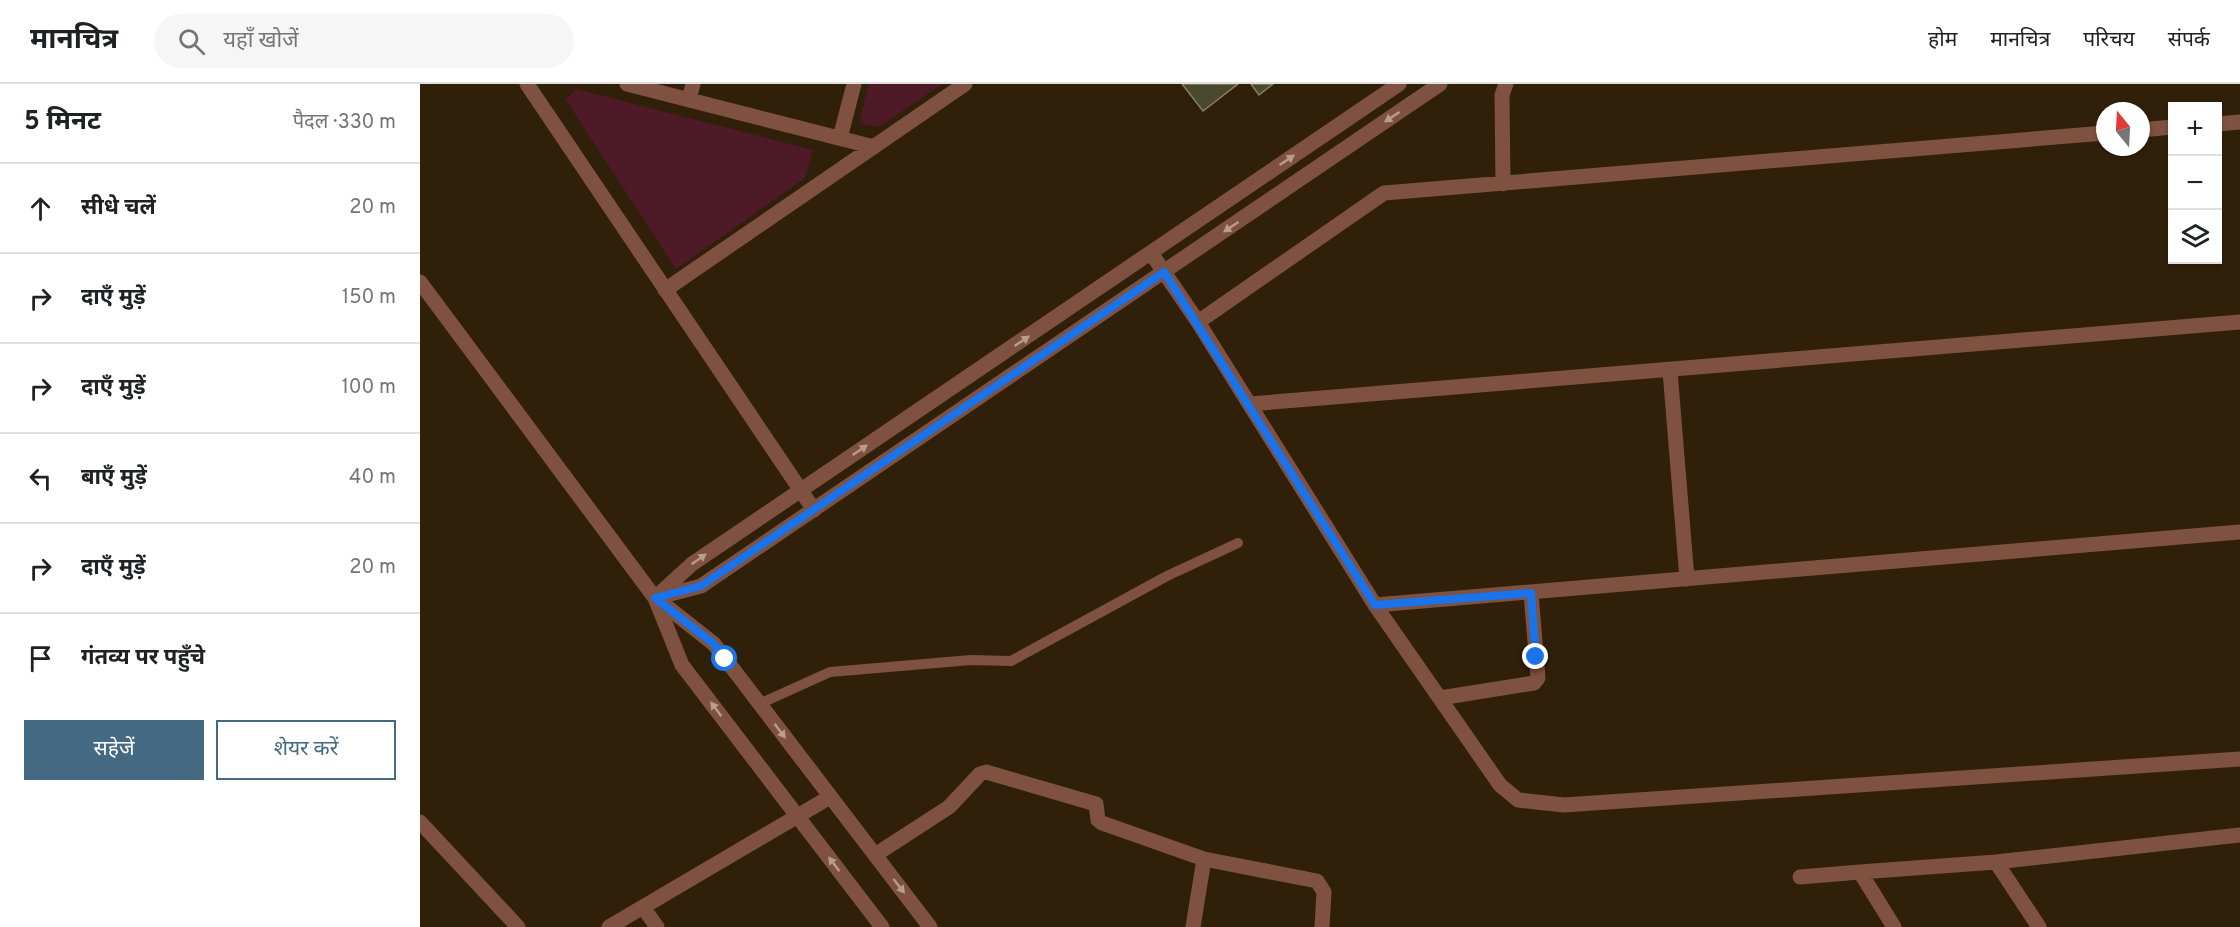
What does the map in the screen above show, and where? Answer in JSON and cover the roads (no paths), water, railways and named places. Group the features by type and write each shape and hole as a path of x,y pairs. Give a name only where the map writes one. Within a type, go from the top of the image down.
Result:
{"street":[{"path":"527,84 814,510"},
{"path":"627,84 874,147"},
{"path":"689,100 693,84"},
{"path":"840,138 854,84"},
{"path":"665,290 965,84"},
{"path":"655,598 692,564 1399,84"},
{"path":"655,598 701,586 1440,84"},
{"path":"1503,184 1502,95 1506,84"},
{"path":"2222,124 2240,122"},
{"path":"2150,129 2168,128"},
{"path":"1198,322 1384,193 2096,134"},
{"path":"1151,253 1198,322 1375,605 1500,785 1518,800 1541,804 1588,804 2240,759"},
{"path":"420,282 655,598 682,665 882,927"},
{"path":"1250,404 2240,322"},
{"path":"1670,371 1687,579"},
{"path":"1375,605 2240,532"},
{"path":"1440,698 1534,683 1538,678 1531,593"},
{"path":"655,598 714,644 930,927"},
{"path":"875,855 949,807 986,772 1096,804 1098,820 1102,823 1204,859 1317,881 1324,892 1322,927"},
{"path":"609,927 830,797"},
{"path":"420,822 519,927"},
{"path":"1800,877 1996,862 2240,835"},
{"path":"1193,927 1204,859"},
{"path":"1996,862 2039,927"},
{"path":"1860,872 1894,927"},
{"path":"643,907 657,927"}],"lane":[{"path":"759,704 830,672 971,660 1011,661 1167,576 1238,543"}]}
